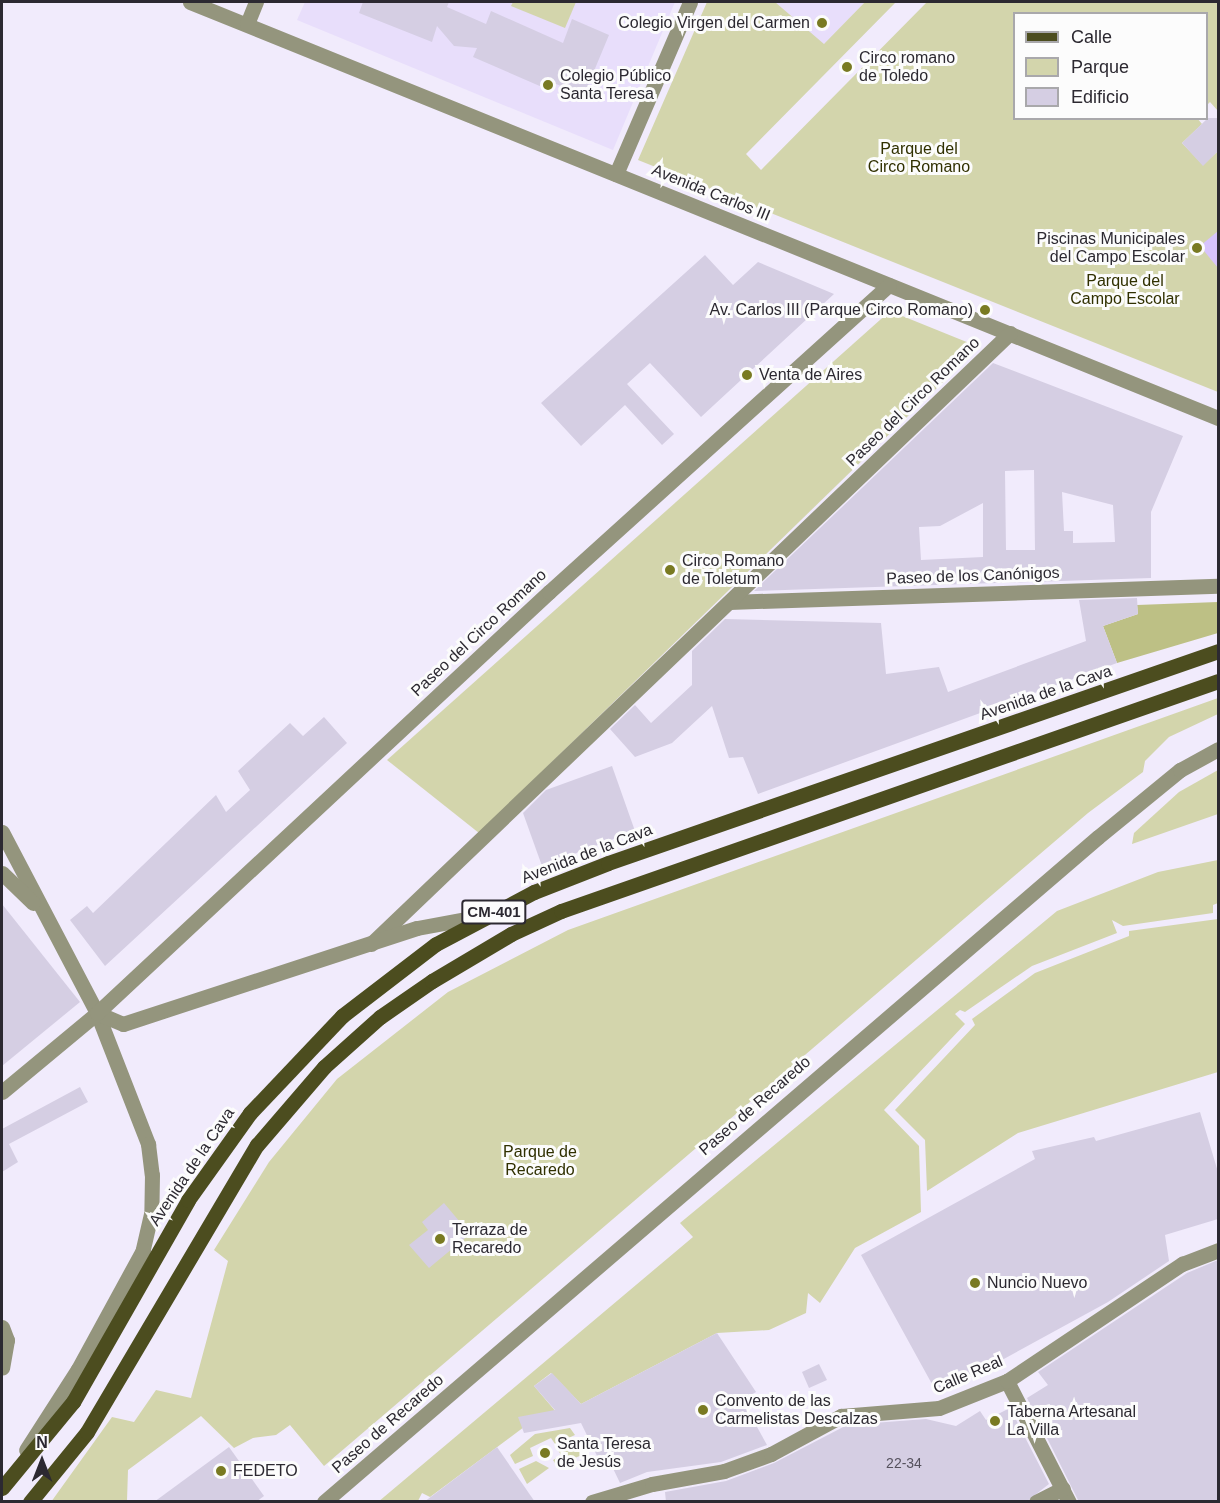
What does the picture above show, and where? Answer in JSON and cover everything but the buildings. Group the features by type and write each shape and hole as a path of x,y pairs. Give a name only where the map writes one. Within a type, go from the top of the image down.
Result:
{"main road":[{"name":"Avenida de la Cava","path":"2,1488 73,1402 188,1200 276,1081 358,1002 436,944 489,914 608,863 1218,651"},
{"name":"CM-401","path":"30,1502 87,1432 257,1145 331,1061 380,1017 432,981 511,934 604,895 1218,681"}],"street":[{"name":"Avenida Carlos III","path":"190,2 1218,418"},
{"path":"247,24 256,2"},
{"path":"616,174 690,2"},
{"name":"Paseo del Circo Romano","path":"2,1092 97,1013 549,592 889,285"},
{"name":"Paseo del Circo Romano","path":"371,944 1010,333"},
{"name":"Paseo de los Canónigos","path":"729,602 1218,585"},
{"name":"Paseo de Recaredo","path":"329,1500 1080,852 1180,770 1218,748"},
{"name":"Avenida de la Cava","path":"2,832 97,1013 148,1144 151,1214 143,1250 78,1369 2,1488"},
{"path":"2,873 42,911"},
{"path":"97,1013 123,1024 371,944 489,914"},
{"name":"Calle Real","path":"602,1500 734,1467 771,1454 841,1416 939,1408 1007,1381 1182,1264 1218,1250"},
{"path":"2,1327 7,1340 2,1368"},
{"path":"1007,1381 1066,1495 1036,1502"}],"shaded area":[{"name":"Colegio Público Santa Teresa","path":"305,2 675,2 613,150 297,20"},
{"name":"Colegio Virgen del Carmen","path":"775,2 865,2 824,45"},
{"path":"1218,231 1218,268 1200,246"}],"green space":[{"path":"513,2 576,2 565,28 511,6"},
{"name":"Parque del Circo Romano","path":"707,2 775,2 824,44 865,2 896,2 746,154 761,170 927,2 1218,2 1218,111 1210,102 1208,104 1208,12 1013,12 1013,120 1199,120 1202,124 1182,143 1203,165 1218,151 1218,392 638,160"},
{"path":"890,311 979,347 479,833 387,760"},
{"path":"1218,602 1218,633 1117,663 1103,626 1138,614 1137,605"},
{"name":"Parque de Recaredo","path":"1218,698 1218,714 1169,737 1145,761 1143,772 1088,813 324,1466 290,1425 276,1435 253,1438 234,1448 201,1416 128,1470 127,1501 51,1502 112,1417 134,1422 156,1390 191,1398 228,1261 214,1250 269,1162 337,1079 448,992 568,930"},
{"path":"1218,770 1218,814 1132,844 1134,833 1179,792"},
{"path":"1218,860 1218,903 1213,905 1213,913 1123,926 1112,920 1117,933 1032,966 965,1012 960,1010 955,1014 965,1024 884,1110 919,1146 921,1212 855,1248 820,1303 808,1293 806,1313 769,1330 717,1333 581,1404 551,1373 534,1386 563,1420 524,1427 430,1497 422,1493 418,1501 378,1502 693,1237 680,1223 1057,911 1158,872"},
{"path":"1218,919 1218,1072 1018,1133 927,1191 925,1140 895,1110 975,1025 972,1019 1035,973 1129,936 1129,931"},
{"path":"570,1428 575,1435 555,1444 551,1438 530,1448 533,1456 515,1464 510,1455 535,1434"},
{"path":"578,1440 585,1454 556,1465 553,1460 561,1455 558,1450"},
{"path":"536,1461 549,1468 527,1484 519,1469"}],"place":[{"name":"Colegio Virgen del Carmen","path":"822,23"},
{"name":"Circo romano de Toledo","path":"847,67"},
{"name":"Colegio Público Santa Teresa","path":"548,85"},
{"name":"Piscinas Municipales del Campo Escolar","path":"1197,248"},
{"name":"Av. Carlos III (Parque Circo Romano)","path":"985,310"},
{"name":"Venta de Aires","path":"747,375"},
{"name":"Circo Romano de Toletum","path":"670,570"},
{"name":"Terraza de Recaredo","path":"440,1239"},
{"name":"Nuncio Nuevo","path":"975,1283"},
{"name":"Convento de las Carmelistas Descalzas","path":"703,1410"},
{"name":"Taberna Artesanal La Villa","path":"995,1421"},
{"name":"Santa Teresa de Jesús","path":"545,1453"},
{"name":"FEDETO","path":"221,1471"}],"park label":[{"name":"Parque del Campo Escolar","path":"1125,290"}]}
